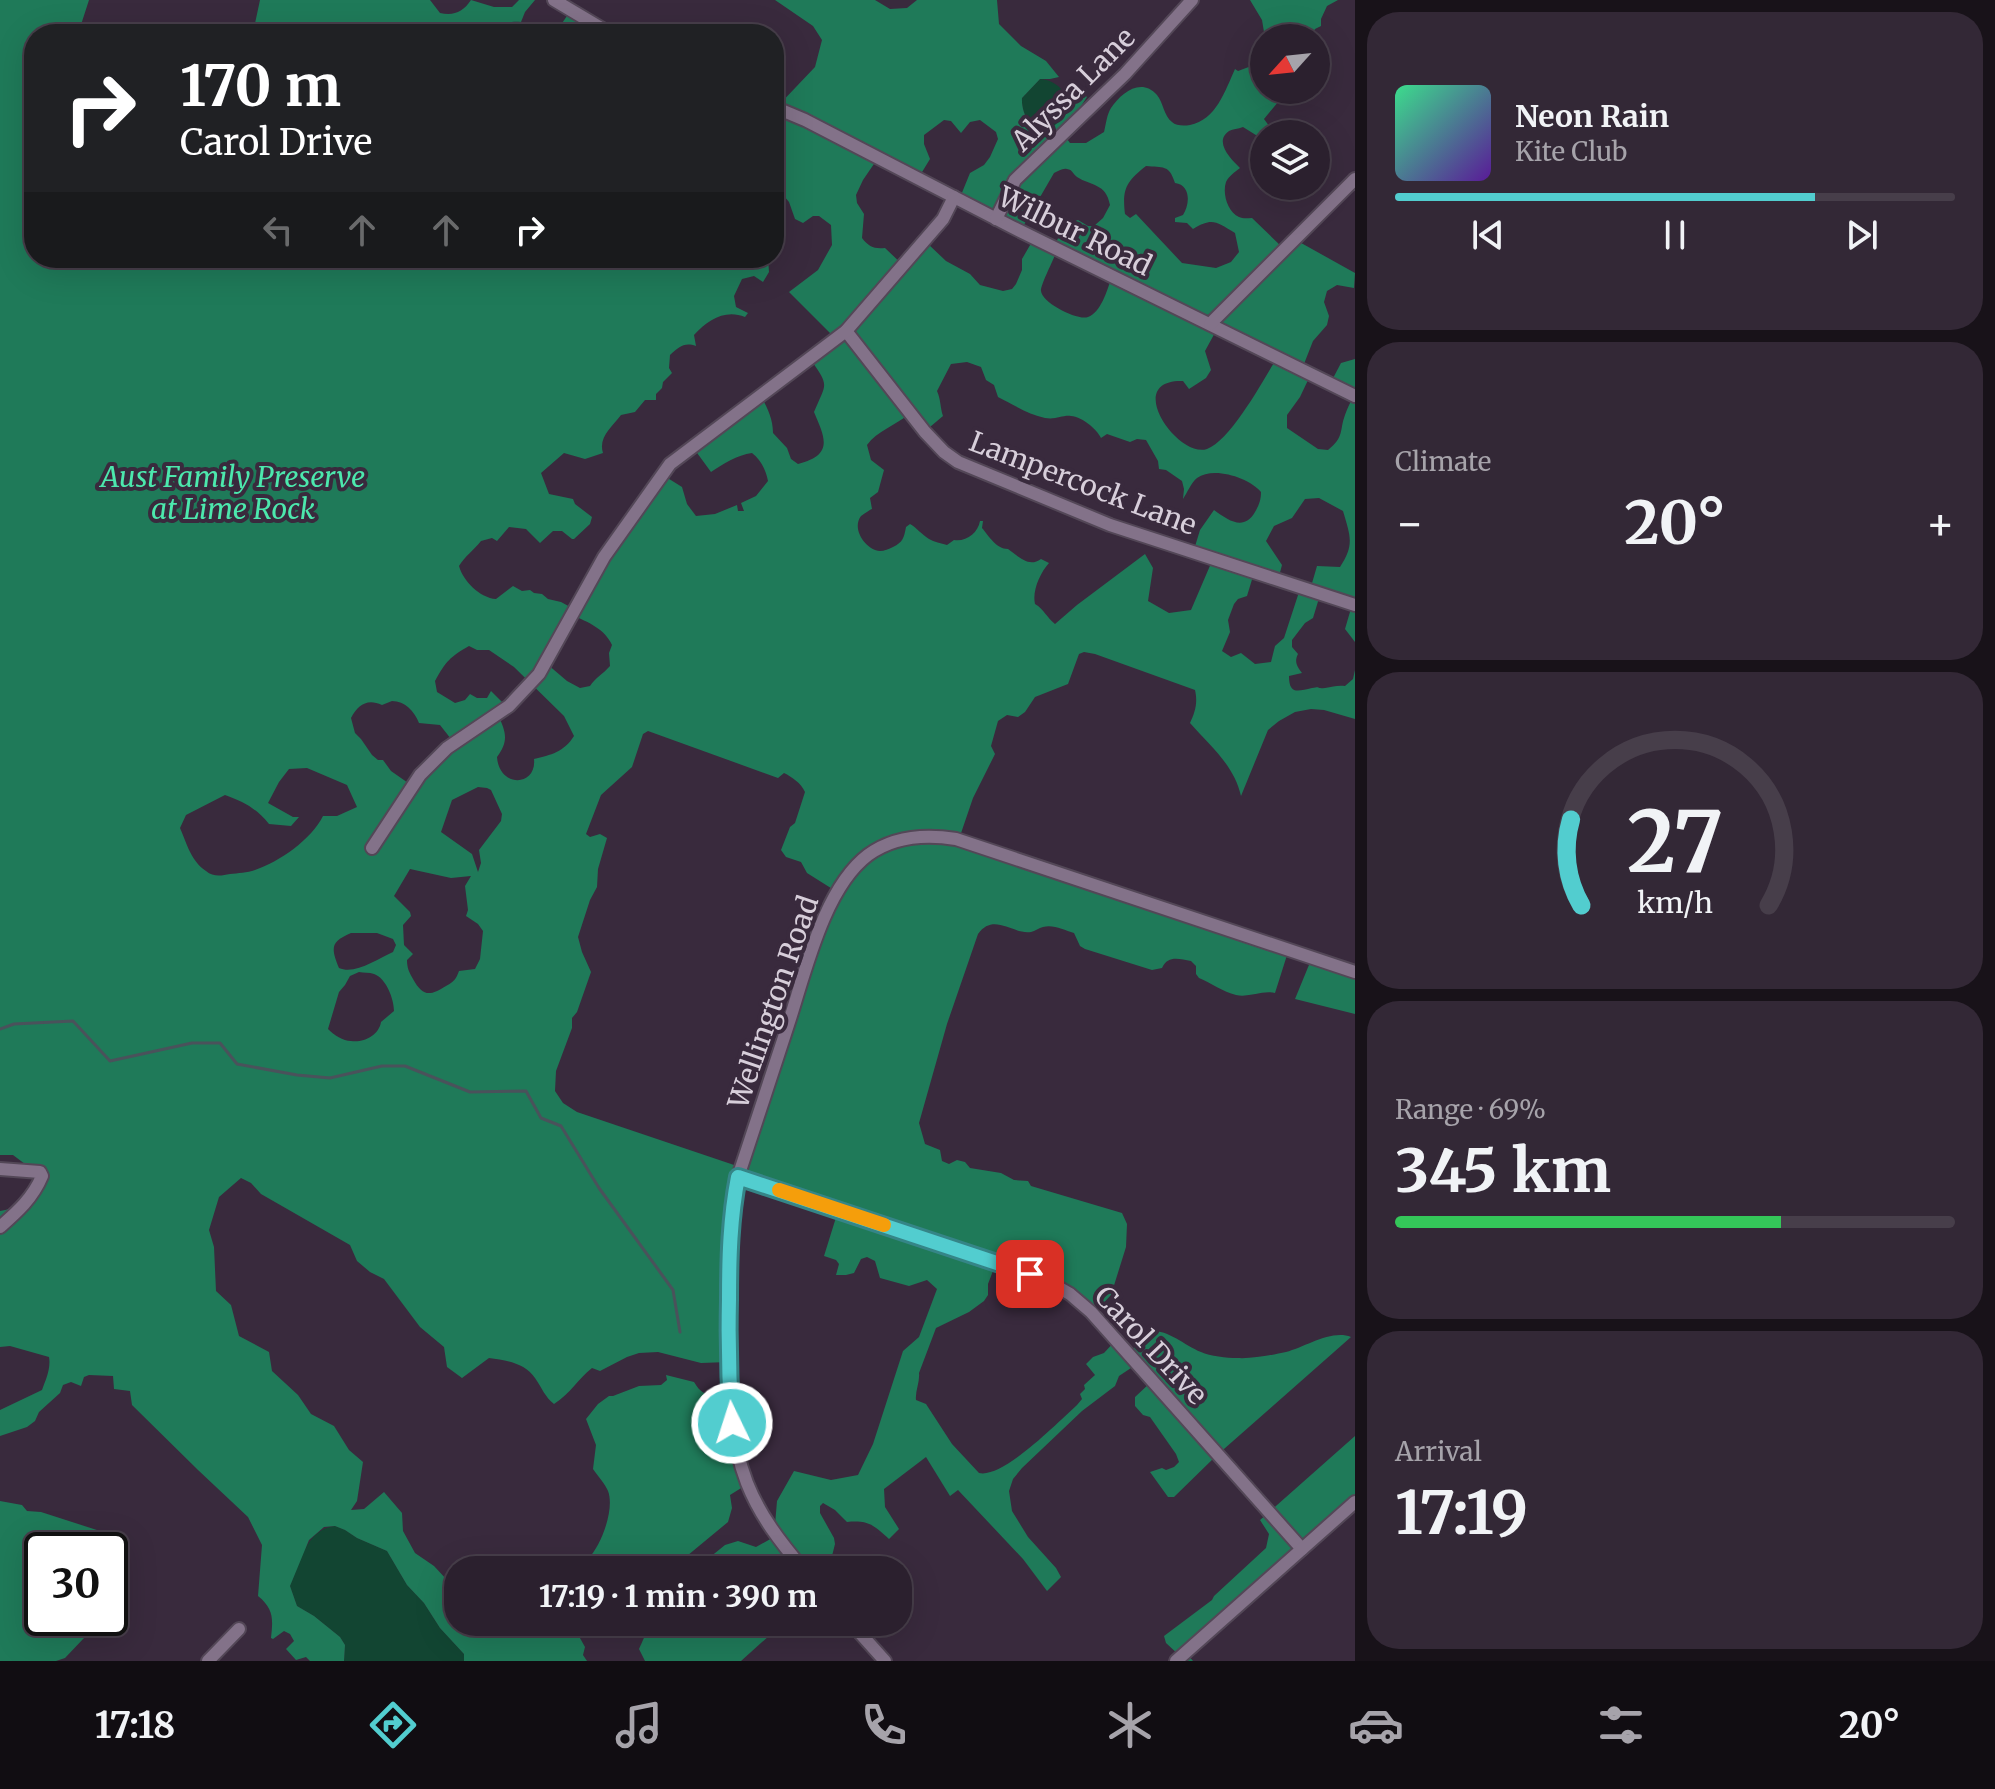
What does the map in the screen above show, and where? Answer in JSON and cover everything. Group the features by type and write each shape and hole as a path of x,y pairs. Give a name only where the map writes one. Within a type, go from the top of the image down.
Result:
{"street":[{"path":"554,0 594,24"},
{"name":"Alyssa Lane","path":"996,219 1015,180 1125,74 1192,0"},
{"name":"Wilbur Road","path":"784,111 1355,396"},
{"path":"1210,324 1355,179"},
{"path":"372,848 420,775 447,748 509,706 539,674 604,557 670,464 846,331 943,219 954,197"},
{"name":"Lampercock Lane","path":"846,331 925,432 958,462 1110,525 1355,605"},
{"name":"Wellington Road","path":"792,1556 765,1518 747,1483 732,1423 729,1244 732,1209 738,1177 827,912 852,870 870,854 894,842 920,836 956,839 1355,972"},
{"path":"0,1169 40,1172 42,1176 23,1207 0,1227"},
{"name":"Carol Drive","path":"738,1177 1018,1269 1070,1294 1130,1354 1302,1549"},
{"path":"1185,1658 1355,1502"},
{"path":"208,1661 239,1629"},
{"path":"863,1636 885,1661"}],"green space":[{"name":"Aust Family Preserve at Lime Rock","path":"0,0 89,0 81,24 24,24 24,268 769,268 763,282 754,276 742,279 734,296 736,307 748,313 745,317 731,314 717,317 694,335 696,346 682,346 670,355 669,368 672,373 663,382 656,400 645,400 635,412 621,415 604,437 603,453 585,459 564,453 541,473 549,494 573,499 592,517 590,524 574,539 562,531 553,531 540,543 526,529 509,527 497,541 492,538 481,541 459,566 473,588 484,596 496,599 513,586 522,591 542,594 574,609 666,477 682,487 687,504 696,516 715,514 737,505 738,511 744,511 741,503 756,496 768,481 758,459 752,453 746,454 711,472 692,446 762,398 770,415 773,433 787,448 791,459 798,464 809,460 817,456 824,444 814,412 824,385 811,360 835,338 789,292 818,270 832,245 831,225 819,216 813,216 803,223 795,219 784,196 784,100 815,67 822,40 813,26 775,0 875,0 890,9 907,8 917,0 997,0 999,24 1021,46 1046,61 1059,77 1040,79 1022,98 1025,115 1032,125 1047,133 1070,110 1068,97 1077,89 1087,97 1068,126 1067,139 1070,143 1086,143 1104,132 1108,113 1115,102 1138,87 1157,95 1174,123 1185,126 1199,122 1213,111 1235,69 1238,71 1250,66 1250,104 1276,104 1265,120 1250,120 1250,131 1243,127 1225,135 1223,145 1240,168 1226,182 1227,202 1235,215 1252,218 1282,247 1294,239 1355,273 1354,288 1337,285 1327,291 1324,302 1329,316 1327,325 1313,341 1302,369 1309,378 1287,415 1287,428 1318,449 1328,450 1333,445 1339,437 1353,397 1330,384 1341,363 1355,359 1355,642 1345,629 1352,605 1320,595 1313,618 1292,640 1302,673 1289,676 1293,689 1299,691 1345,686 1353,679 1355,670 1355,719 1311,709 1295,712 1279,721 1268,730 1241,796 1227,766 1190,723 1196,707 1195,690 1095,654 1079,654 1068,684 1035,697 1018,717 1007,715 998,721 991,746 995,754 973,798 959,839 1288,952 1275,993 1241,996 1199,978 1191,961 1171,960 1162,968 1152,970 1085,949 1080,946 1074,933 1055,927 1024,932 997,924 984,928 978,934 947,1024 919,1123 925,1144 940,1150 942,1161 949,1164 957,1160 965,1162 970,1168 1001,1173 1014,1180 1028,1181 1031,1186 1122,1213 1127,1224 1126,1247 1111,1295 1095,1312 1067,1293 996,1263 984,1301 936,1328 919,1373 916,1400 926,1404 952,1444 979,1473 989,1472 1016,1459 1077,1405 1082,1399 1080,1394 1085,1389 1084,1385 1095,1375 1086,1364 1104,1353 1115,1341 1128,1352 1145,1339 1144,1331 1160,1331 1205,1353 1243,1358 1286,1352 1336,1335 1351,1337 1174,1497 1168,1497 1150,1472 1174,1467 1179,1462 1176,1454 1150,1417 1143,1415 1135,1406 1135,1397 1150,1383 1137,1364 1119,1376 1115,1386 1082,1411 1013,1479 1009,1491 1012,1511 1028,1537 1061,1577 1047,1591 1023,1559 958,1490 950,1496 926,1457 884,1489 885,1507 899,1529 889,1539 870,1524 847,1522 823,1503 820,1513 834,1538 832,1556 711,1556 725,1545 738,1541 756,1547 774,1537 777,1501 794,1471 831,1480 858,1475 873,1444 903,1351 919,1337 937,1289 927,1280 909,1286 880,1278 875,1261 867,1257 861,1259 854,1273 836,1275 839,1264 824,1256 838,1211 738,1179 728,1362 701,1363 658,1352 639,1353 600,1371 592,1368 554,1404 531,1373 508,1361 489,1358 462,1378 447,1367 444,1347 420,1327 384,1279 357,1261 350,1245 261,1194 241,1178 219,1197 209,1230 214,1247 216,1291 231,1305 239,1336 269,1352 272,1371 298,1395 311,1414 334,1426 349,1450 363,1462 357,1501 351,1510 364,1509 384,1492 402,1513 403,1531 415,1553 444,1577 444,1632 407,1585 387,1551 335,1526 324,1527 309,1540 290,1586 297,1606 340,1637 345,1645 344,1661 310,1661 306,1657 296,1660 286,1649 294,1641 290,1634 284,1631 271,1638 271,1615 258,1596 262,1545 248,1517 132,1405 130,1391 114,1389 113,1376 89,1375 84,1377 81,1386 71,1382 63,1385 60,1393 39,1412 35,1421 0,1436 0,1410 42,1390 48,1374 49,1357 10,1346 0,1347 0,1211 20,1204 36,1189 33,1170 13,1155 0,1155","holes":["944,120 951,121 961,133 970,122 980,120 996,132 998,139 990,157 984,165 970,173 959,200 1021,230 1054,173 1062,169 1070,170 1077,177 1097,186 1105,193 1110,205 1094,226 1078,220 1064,225 1054,247 1033,240 1022,259 1022,270 1012,289 1003,291 980,285 970,274 946,261 927,243 905,267 885,248 872,247 862,238 864,214 856,195 878,158 919,177 930,159 924,135","1146,166 1168,170 1175,183 1184,187 1188,201 1183,215 1175,218 1175,222 1187,223 1193,229 1210,222 1235,233 1239,252 1231,262 1216,268 1182,263 1136,214 1130,218 1125,214 1125,192 1134,177","1057,250 1111,279 1097,311 1083,318 1054,306 1041,291","1217,329 1275,361 1226,435 1207,449 1195,449 1182,442 1161,418 1156,404 1157,392 1165,384 1183,381 1189,389 1206,378 1211,370 1205,351","967,362 981,367 986,380 994,385 998,397 1039,417 1075,417 1096,430 1101,438 1107,434 1130,442 1146,440 1159,469 1182,481 1183,499 1197,478 1212,473 1240,478 1261,492 1260,502 1251,518 1236,522 1214,510 1200,530 1193,553 1212,561 1191,610 1169,613 1148,601 1153,568 1145,554 1055,624 1035,604 1034,599 1038,582 1049,563 1041,559 1028,562 1000,547 982,528 983,521 971,536 947,545 929,539 910,524 904,537 893,547 880,551 865,543 859,533 858,521 872,509 870,498 878,492 884,470 871,460 867,445 909,414 924,432 943,416 937,391 951,364","1319,498 1343,511 1349,533 1345,559 1340,567 1317,566 1310,590 1300,589 1284,638 1275,646 1271,662 1255,664 1241,653 1231,657 1222,651 1230,632 1228,620 1234,604 1247,596 1254,573 1278,580 1282,565 1266,541 1274,526 1292,518 1305,499","572,615 600,630 612,645 610,666 590,686 580,688 547,664","469,646 489,650 514,667 564,716 574,736 561,749 534,759 530,775 524,779 510,779 499,767 497,757 505,736 498,715 507,707 491,691 487,698 470,694 465,700 455,703 437,692 435,681 446,664","392,701 405,705 419,723 440,725 451,739 411,785 391,771 383,760 372,755 355,733 351,718 360,706 367,703 382,705","648,731 778,778 784,773 796,781 805,792 795,823 790,827 781,850 786,857 801,862 807,873 834,890 740,1167 577,1112 563,1103 555,1091 556,1071 572,1028 572,1018 591,972 578,937 597,887 598,869 607,838 600,834 590,837 586,834 601,795 632,767 643,734","307,768 347,785 357,807 337,816 323,816 294,849 255,870 214,875 201,867 190,852 180,828 186,815 225,795 249,806 269,824 291,826 299,817 293,817 268,803 289,769","478,787 487,788 491,790 502,814 501,821 479,850 481,863 478,872 472,854 441,832 452,800","410,869 451,878 471,876 465,886 466,916 483,931 480,959 475,969 459,971 453,982 436,992 427,993 420,989 408,968 407,960 413,954 404,945 403,925 411,916 410,912 394,896","351,933 377,933 393,939 396,945 393,952 373,962 345,970 339,968 334,946 339,939","359,972 378,976 393,1001 394,1011 381,1022 377,1031 361,1041 345,1040 328,1029 339,992 350,976"]},
{"path":"260,0 430,0 440,13 450,14 465,8 471,0 494,7 512,7 519,0 535,0 521,22 507,24 255,24"},
{"path":"1250,0 1338,0 1327,6 1321,24 1263,24"},
{"path":"569,13 590,24 561,24"},
{"path":"1040,79 1052,82 1061,89 1070,110 1047,133 1032,125 1022,104 1022,98"},
{"path":"1311,960 1355,973 1355,1014 1295,999"},
{"path":"666,1375 694,1382 706,1394 724,1394 746,1485 730,1495 732,1508 728,1522 687,1556 590,1556 606,1527 610,1499 607,1488 593,1469 596,1445 586,1419 609,1396 639,1386 661,1385 667,1380"},
{"path":"1355,1436 1355,1504 1187,1654 1193,1661 1177,1661 1180,1656 1166,1643 1164,1636 1212,1600 1266,1548 1269,1534 1260,1520"},
{"path":"0,1501 22,1505 27,1511 41,1512 100,1531 24,1532 24,1636 86,1636 65,1658 56,1661 0,1661"},
{"path":"335,1526 387,1551 444,1636 464,1654 464,1661 344,1661 345,1645 340,1637 297,1606 290,1586 305,1548 325,1528"},
{"path":"447,1636 579,1636 585,1647 583,1655 587,1661 464,1661 464,1654"},
{"path":"645,1636 769,1636 741,1661 645,1661 639,1649"}],"waterway":[{"path":"0,1029 14,1024 73,1021 110,1061 192,1043 220,1043 237,1064 297,1075 330,1078 382,1066 405,1066 470,1092 526,1091 541,1118 561,1126 599,1188 673,1290 680,1332"}],"slow traffic":[{"path":"779,1190 884,1225"}],"route":[{"path":"732,1423 729,1244 738,1177 1030,1274"}]}
